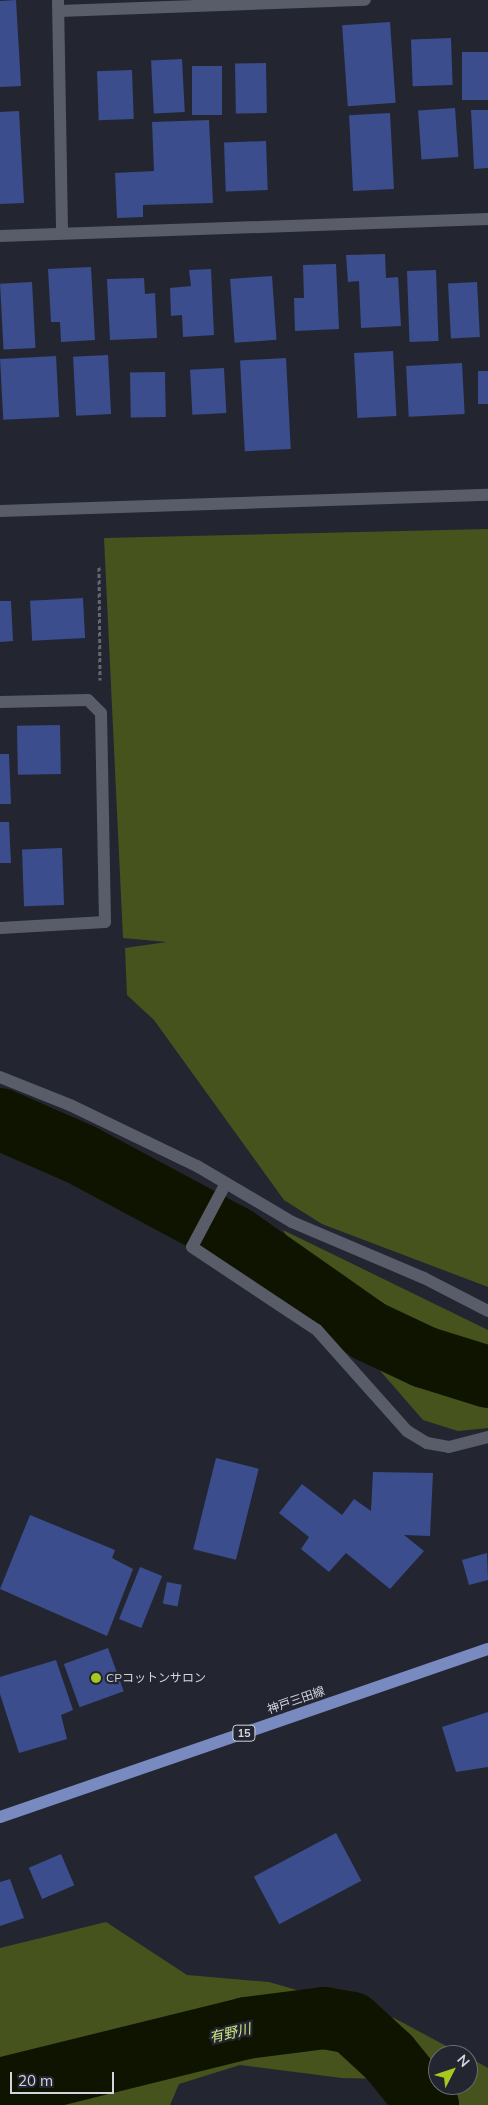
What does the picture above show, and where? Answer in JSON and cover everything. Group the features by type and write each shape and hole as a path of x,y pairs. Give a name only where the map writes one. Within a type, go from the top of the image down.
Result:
{"main road":[{"name":"神戸三田線","path":"0,1817 488,1649"}],"street":[{"path":"62,233 58,121 58,6 365,0"},
{"path":"0,236 488,220"},
{"path":"0,511 488,495"},
{"path":"0,702 88,700 100,713 105,922 0,928"},
{"path":"0,1077 70,1105 224,1188 292,1222 424,1278 488,1311"},
{"path":"224,1188 192,1247 317,1330 407,1431 427,1443 448,1447 488,1437"}],"path":[{"path":"99,567 100,713"}],"green space":[{"path":"488,529 488,1287 322,1224 284,1200 154,1020 127,995 125,948 167,942 123,938 104,538"},
{"path":"283,1230 488,1330 488,1428 458,1431 423,1420 369,1358 388,1312 298,1255"},
{"path":"106,1922 187,1975 269,1982 394,2018 444,2045 428,2045 428,2095 478,2095 478,2062 488,2068 488,2105 398,2105 384,2079 342,2078 240,2065 179,2084 170,2105 0,2105 0,1948"}],"building":[{"path":"16,0 21,86 0,87 0,1"},
{"path":"390,22 396,103 348,106 342,25"},
{"path":"451,38 453,85 413,86 411,39"},
{"path":"462,52 488,52 488,100 462,100"},
{"path":"182,59 185,112 154,114 151,61"},
{"path":"266,63 267,113 236,114 235,64"},
{"path":"192,66 222,66 222,115 192,115"},
{"path":"132,70 134,119 99,120 97,71"},
{"path":"455,108 458,157 422,159 418,111"},
{"path":"471,110 488,110 488,168 474,169"},
{"path":"19,111 24,203 0,204 0,112"},
{"path":"390,113 394,189 353,191 349,115"},
{"path":"209,120 213,203 143,205 143,217 117,218 115,173 154,171 152,122"},
{"path":"266,141 268,190 226,191 224,142"},
{"path":"385,254 386,278 398,277 401,326 361,328 359,281 348,282 346,255"},
{"path":"336,264 339,329 295,331 294,298 304,298 303,265"},
{"path":"91,267 95,340 61,342 60,322 51,322 48,269"},
{"path":"211,269 214,335 183,337 182,315 171,316 170,288 191,286 189,270"},
{"path":"436,270 438,341 409,342 407,271"},
{"path":"272,276 276,340 235,343 230,279"},
{"path":"144,278 145,294 155,293 157,338 110,340 107,279"},
{"path":"32,282 35,348 3,350 0,284"},
{"path":"477,282 480,337 451,338 448,284"},
{"path":"393,351 396,416 357,418 354,353"},
{"path":"108,355 111,414 76,416 73,357"},
{"path":"56,356 59,417 3,420 0,359"},
{"path":"286,358 291,449 245,451 240,360"},
{"path":"462,363 465,414 409,417 406,366"},
{"path":"224,368 226,413 192,415 190,370"},
{"path":"478,371 488,371 488,404 478,404"},
{"path":"165,372 166,417 131,418 130,373"},
{"path":"83,598 85,638 32,641 30,601"},
{"path":"0,601 11,601 13,641 0,642"},
{"path":"60,725 61,774 18,775 17,726"},
{"path":"0,754 9,754 11,804 0,804"},
{"path":"0,822 9,822 11,863 0,863"},
{"path":"62,848 64,905 24,906 22,849"},
{"path":"216,1458 259,1469 236,1560 193,1549"},
{"path":"373,1472 433,1473 430,1536 404,1535 424,1551 390,1589 346,1553 329,1572 301,1549 309,1537 279,1513 302,1484 342,1515 354,1499 371,1511"},
{"path":"30,1515 115,1550 112,1558 133,1569 107,1636 0,1589"},
{"path":"487,1553 488,1580 469,1585 462,1560"},
{"path":"140,1567 162,1576 141,1628 119,1619"},
{"path":"167,1582 182,1585 178,1606 163,1604"},
{"path":"108,1648 124,1691 80,1707 64,1664"},
{"path":"56,1660 73,1710 61,1715 67,1739 19,1753 0,1694 0,1677"},
{"path":"488,1712 488,1767 456,1772 442,1727"},
{"path":"336,1833 361,1881 279,1924 254,1877"},
{"path":"61,1854 74,1885 42,1899 29,1868"},
{"path":"10,1879 24,1918 0,1926 0,1882"}],"waterway":[{"path":"0,1119 82,1155 235,1237 369,1331 424,1357 488,1377"},
{"name":"有野川","path":"0,2089 246,2028 324,2018 352,2023 389,2057 428,2105"}],"place":[{"name":"CPコットンサロン","path":"96,1678"}]}
